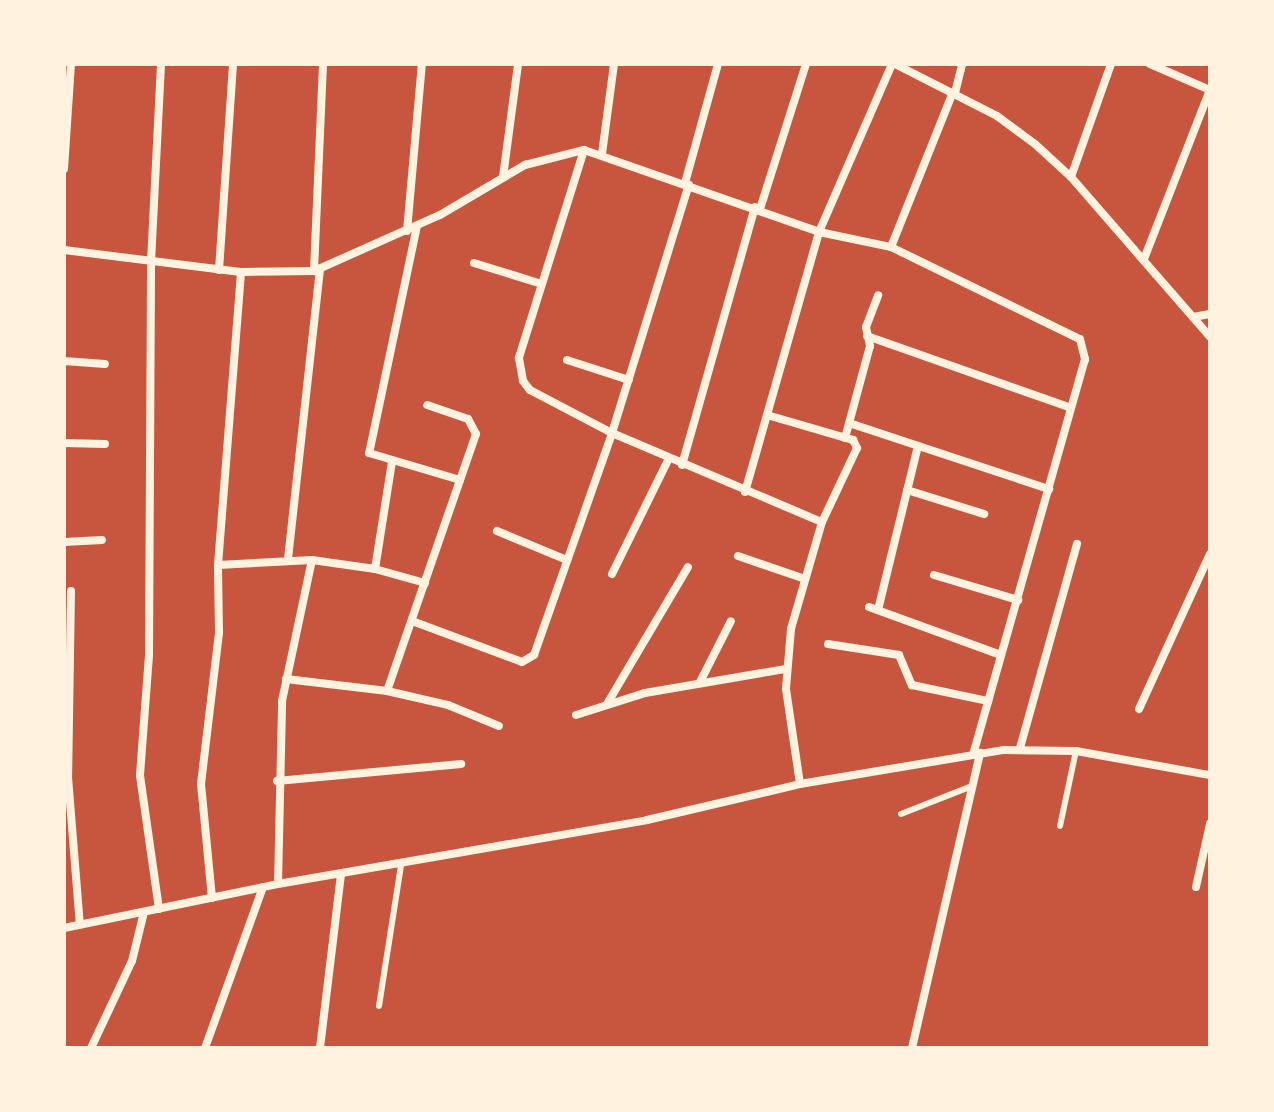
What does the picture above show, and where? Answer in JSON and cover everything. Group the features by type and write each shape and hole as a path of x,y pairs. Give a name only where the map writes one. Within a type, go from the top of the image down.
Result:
{"street":[{"path":"64,169 71,64"},
{"path":"159,909 140,775 149,655 151,262 161,64"},
{"path":"219,270 233,64"},
{"path":"288,559 317,270 323,64"},
{"path":"407,231 422,64"},
{"path":"503,177 518,64"},
{"path":"602,154 614,64"},
{"path":"412,621 522,662 534,655 629,380 687,184 718,64"},
{"path":"682,465 758,208 806,64"},
{"path":"745,492 819,232 893,64 906,67 997,116 1071,177 1210,337"},
{"path":"891,247 954,93 962,64"},
{"path":"1071,177 1111,64"},
{"path":"1144,259 1210,90 1150,64"},
{"path":"64,250 241,272 317,270 407,231 503,177 544,158 584,150 758,208 819,232 891,247 1080,339 1085,359 988,701 972,786 912,1048"},
{"path":"584,150 519,358 523,381 530,390 668,460 822,522"},
{"path":"417,226 398,333 369,449 374,458 460,480"},
{"path":"474,263 542,284"},
{"path":"212,898 201,784 219,632 218,565 241,272"},
{"path":"845,438 870,346 867,336 878,295"},
{"path":"1193,317 1210,314"},
{"path":"867,336 1071,408"},
{"path":"567,360 629,380"},
{"path":"64,361 105,364"},
{"path":"387,691 476,426 468,419 427,405"},
{"path":"767,415 856,443 856,452 822,522 805,579 786,669 800,784"},
{"path":"849,423 1049,489"},
{"path":"64,443 105,444"},
{"path":"918,446 874,609 1001,655"},
{"path":"612,574 668,460"},
{"path":"375,569 392,462"},
{"path":"907,490 984,514"},
{"path":"497,531 567,560"},
{"path":"64,542 102,540"},
{"path":"1020,748 1077,544"},
{"path":"1139,709 1210,554"},
{"path":"738,556 805,579"},
{"path":"218,565 312,560 375,569 425,583"},
{"path":"278,884 277,781 286,679 312,560"},
{"path":"606,705 688,567"},
{"path":"934,575 1018,600"},
{"path":"71,591 68,777 80,925"},
{"path":"700,682 731,621"},
{"path":"828,644 899,655 912,685 988,701"},
{"path":"576,715 700,682 786,669"},
{"path":"286,679 387,691 448,705 499,726"},
{"path":"64,928 278,884 647,820 800,784 1020,748 1076,751 1210,775"},
{"path":"277,781 461,764"},
{"path":"1196,887 1210,824"},
{"path":"320,1048 341,875"},
{"path":"205,1048 263,887"},
{"path":"91,1048 132,961 144,912"}],"lane":[{"path":"1060,826 1076,751"},
{"path":"901,814 972,786"},
{"path":"379,1006 401,865"}]}
